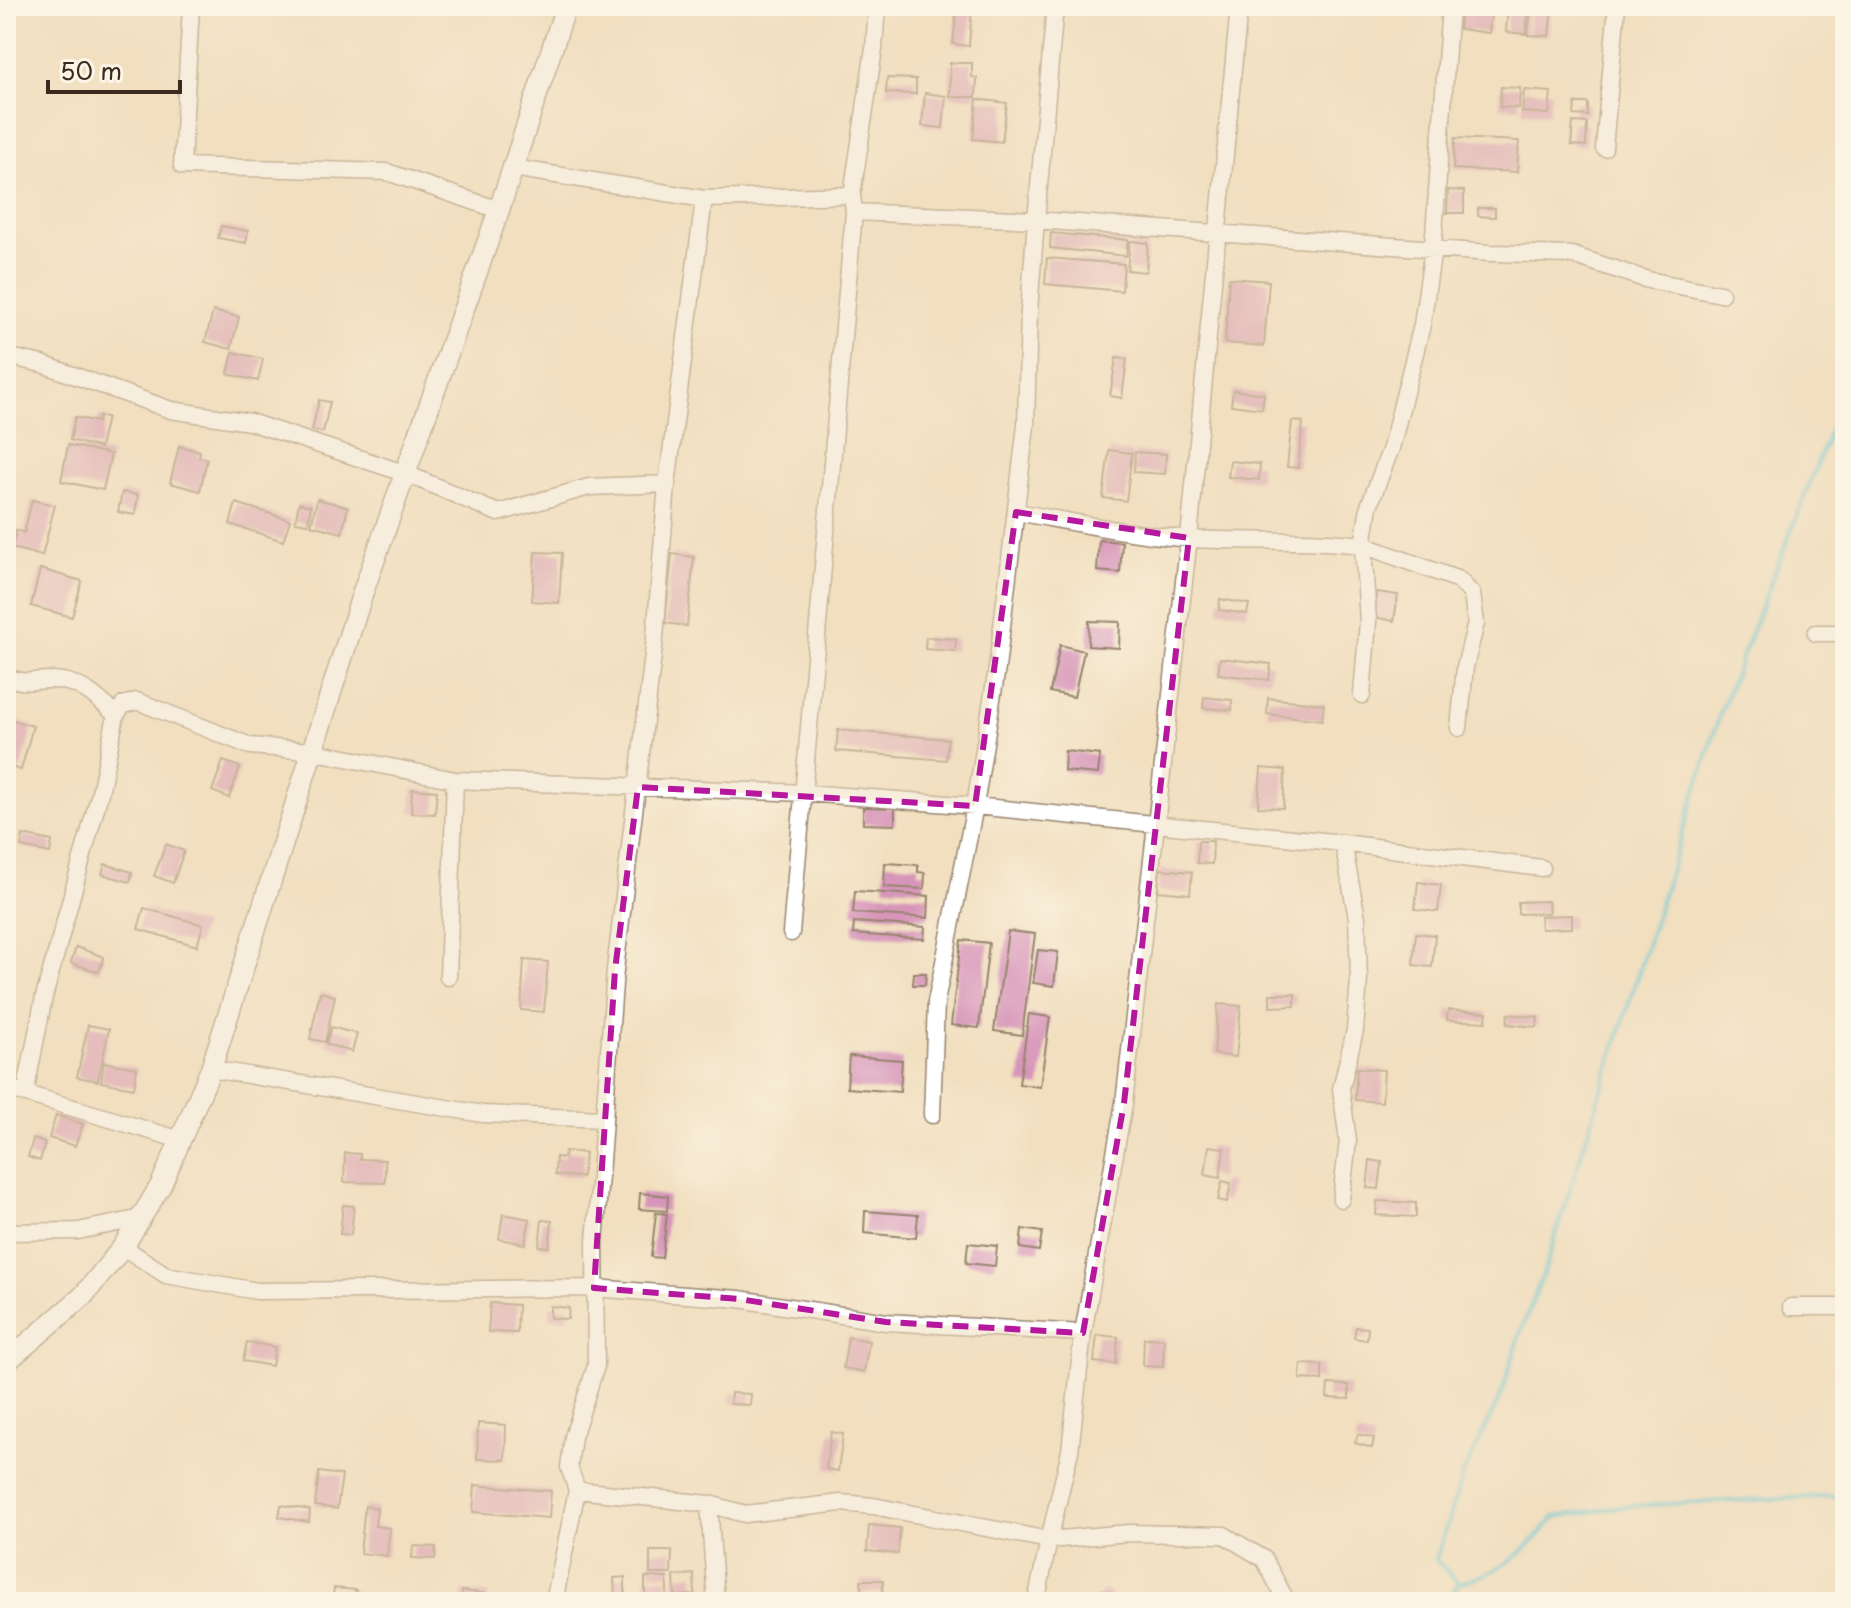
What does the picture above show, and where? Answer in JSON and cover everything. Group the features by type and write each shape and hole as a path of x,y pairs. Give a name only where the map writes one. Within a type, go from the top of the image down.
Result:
{"street":[{"path":"6,11 11,6"},
{"path":"191,6 182,166 387,172 499,210"},
{"path":"6,1362 83,1296 123,1247 142,1218 181,1140 211,1069 311,751 499,210 566,6"},
{"path":"791,933 806,793 825,523 853,203 877,6"},
{"path":"932,1115 936,1002 975,806 997,668 1026,425 1029,311 1055,6"},
{"path":"1036,1602 1070,1451 1083,1333 1124,1103 1159,824 1189,538 1239,6"},
{"path":"1362,695 1368,621 1363,545 1369,506 1391,448 1422,325 1433,248 1450,6"},
{"path":"1604,148 1617,6"},
{"path":"513,168 704,199 853,203 1036,220 1572,255 1648,280 1721,294"},
{"path":"554,1602 577,1490 569,1467 573,1437 596,1366 594,1288 615,970 655,638 667,484 704,199"},
{"path":"6,356 42,364 171,410 250,422 407,474 498,513 589,487 667,484"},
{"path":"1016,512 1189,538 1312,539 1363,545 1459,580 1472,594 1476,623 1465,667 1459,728"},
{"path":"1816,633 1845,633"},
{"path":"6,676 19,683 51,679 90,689 116,715"},
{"path":"25,1094 44,997 100,793 116,715 123,705 137,701 250,746 311,751 455,780 806,793 975,806 1343,843 1542,868"},
{"path":"448,977 455,780"},
{"path":"1341,1199 1348,1141 1341,1089 1355,1030 1359,979 1357,918 1343,843"},
{"path":"211,1069 483,1114 604,1119"},
{"path":"6,1088 181,1140"},
{"path":"6,1232 78,1231 142,1218"},
{"path":"123,1247 166,1275 257,1291 594,1288 739,1299 886,1322 1083,1333"},
{"path":"1791,1307 1845,1307"},
{"path":"577,1490 709,1504 745,1514 841,1503 873,1506 1049,1540 1129,1533 1224,1535 1264,1559 1287,1602"},
{"path":"709,1504 716,1602"}],"highlighted area":[{"path":"1016,512 1189,538 1124,1103 1083,1333 886,1322 739,1299 594,1288 615,970 638,787 975,806"}],"building":[{"path":"957,6 972,6 969,46 953,44"},
{"path":"1461,6 1492,6 1489,33 1459,29"},
{"path":"1508,6 1528,6 1526,34 1506,32"},
{"path":"1531,6 1552,6 1549,36 1528,35"},
{"path":"950,63 972,63 972,77 977,78 976,97 950,97"},
{"path":"887,78 916,79 916,94 886,93"},
{"path":"1501,87 1520,88 1519,108 1500,107"},
{"path":"1524,90 1551,92 1549,114 1522,112"},
{"path":"925,93 946,96 943,128 922,126"},
{"path":"977,99 1007,103 1002,142 973,139"},
{"path":"1575,103 1588,103 1588,116 1574,115"},
{"path":"1573,122 1587,123 1586,146 1571,145"},
{"path":"1455,138 1519,141 1517,172 1453,169"},
{"path":"1448,190 1464,191 1464,213 1447,213"},
{"path":"1478,208 1495,208 1495,217 1478,216"},
{"path":"221,226 248,231 246,243 218,238"},
{"path":"1051,233 1128,240 1126,256 1050,248"},
{"path":"1130,241 1148,243 1146,272 1127,270"},
{"path":"1047,258 1124,264 1122,291 1045,284"},
{"path":"1229,278 1269,281 1264,346 1225,343"},
{"path":"213,311 239,317 231,349 205,342"},
{"path":"233,352 263,359 258,381 228,374"},
{"path":"1116,358 1127,359 1122,398 1110,396"},
{"path":"1233,390 1264,394 1262,409 1231,405"},
{"path":"319,400 330,402 323,432 312,430"},
{"path":"99,416 107,417 100,448 70,440 75,417 98,422"},
{"path":"1292,421 1303,422 1298,468 1287,467"},
{"path":"68,445 111,454 103,490 61,481"},
{"path":"179,446 200,451 199,457 207,459 200,491 170,483"},
{"path":"1109,450 1132,453 1126,501 1103,498"},
{"path":"1135,452 1166,454 1165,474 1134,472"},
{"path":"1230,461 1260,464 1259,480 1228,477"},
{"path":"122,492 138,495 135,515 118,512"},
{"path":"317,499 348,507 342,533 311,525"},
{"path":"32,500 55,505 42,556 12,548 16,530 24,533"},
{"path":"236,503 290,520 283,541 230,524"},
{"path":"299,503 311,506 308,524 295,522"},
{"path":"1099,540 1122,542 1120,573 1097,571"},
{"path":"535,552 562,553 559,603 532,601"},
{"path":"672,554 694,557 687,626 665,623"},
{"path":"40,569 82,581 72,617 31,606"},
{"path":"1377,592 1398,595 1394,621 1374,617"},
{"path":"1220,599 1249,604 1247,614 1219,610"},
{"path":"1089,621 1120,622 1119,648 1088,646"},
{"path":"926,637 956,639 955,651 925,649"},
{"path":"1060,645 1084,651 1074,697 1050,692"},
{"path":"1220,658 1271,664 1269,680 1218,674"},
{"path":"1204,697 1232,700 1232,710 1203,708"},
{"path":"1268,698 1324,704 1322,720 1267,714"},
{"path":"9,719 33,726 21,770 6,766 6,725"},
{"path":"838,730 948,739 946,760 836,751"},
{"path":"1065,751 1100,755 1098,774 1064,771"},
{"path":"223,761 240,767 229,798 212,791"},
{"path":"1261,768 1285,770 1283,808 1258,807"},
{"path":"412,789 437,791 435,814 411,813"},
{"path":"863,807 895,808 895,825 863,824"},
{"path":"23,835 52,841 50,853 21,847"},
{"path":"1198,841 1213,841 1212,864 1197,863"},
{"path":"166,844 184,851 173,883 154,876"},
{"path":"885,863 918,865 918,872 925,873 924,889 884,887"},
{"path":"105,864 132,872 130,882 102,874"},
{"path":"1160,869 1192,872 1190,894 1158,891"},
{"path":"1418,882 1441,885 1438,912 1415,909"},
{"path":"855,891 929,896 928,918 853,913"},
{"path":"1548,901 1549,913 1518,914 1518,902"},
{"path":"144,908 203,925 197,946 138,929"},
{"path":"1572,915 1572,928 1541,929 1540,916"},
{"path":"854,922 925,927 924,939 853,934"},
{"path":"1008,931 1035,934 1022,1035 994,1031"},
{"path":"1416,933 1435,935 1432,967 1413,965"},
{"path":"961,940 989,943 979,1028 951,1025"},
{"path":"76,947 104,957 99,972 71,963"},
{"path":"1038,950 1058,952 1054,986 1033,983"},
{"path":"524,960 548,962 544,1012 521,1010"},
{"path":"914,973 926,973 925,985 913,985"},
{"path":"320,992 335,996 325,1042 310,1039"},
{"path":"1270,994 1295,994 1295,1006 1270,1007"},
{"path":"1218,1004 1241,1006 1236,1057 1214,1054"},
{"path":"1448,1010 1487,1012 1486,1022 1447,1020"},
{"path":"1029,1014 1050,1017 1040,1087 1019,1084"},
{"path":"1508,1014 1538,1017 1537,1027 1507,1024"},
{"path":"88,1025 109,1029 98,1081 77,1077"},
{"path":"331,1027 357,1034 352,1052 326,1044"},
{"path":"849,1056 902,1060 900,1092 847,1088"},
{"path":"104,1062 137,1068 134,1088 101,1082"},
{"path":"1357,1068 1384,1070 1382,1102 1355,1100"},
{"path":"56,1115 83,1124 75,1146 49,1138"},
{"path":"33,1139 45,1143 40,1161 28,1157"},
{"path":"1209,1146 1224,1148 1220,1178 1205,1175"},
{"path":"565,1151 585,1153 582,1177 555,1175 556,1157 564,1158"},
{"path":"345,1153 360,1154 360,1159 385,1160 385,1183 344,1182"},
{"path":"1370,1160 1382,1162 1379,1189 1367,1188"},
{"path":"1222,1181 1231,1183 1227,1202 1218,1200"},
{"path":"640,1193 668,1196 667,1211 639,1209"},
{"path":"1377,1201 1416,1203 1416,1217 1376,1215"},
{"path":"343,1205 354,1206 351,1235 340,1234"},
{"path":"865,1211 918,1215 916,1238 864,1233"},
{"path":"656,1213 667,1214 662,1258 651,1257"},
{"path":"503,1214 530,1219 525,1244 499,1239"},
{"path":"542,1220 552,1221 549,1247 539,1246"},
{"path":"1022,1229 1042,1232 1039,1251 1020,1248"},
{"path":"968,1243 997,1246 995,1266 966,1263"},
{"path":"490,1303 518,1305 517,1333 488,1332"},
{"path":"550,1306 569,1308 568,1319 550,1318"},
{"path":"1356,1327 1368,1328 1367,1340 1354,1338"},
{"path":"1097,1335 1118,1337 1116,1364 1094,1362"},
{"path":"848,1337 869,1341 864,1372 843,1368"},
{"path":"1144,1338 1164,1339 1163,1367 1143,1366"},
{"path":"247,1342 275,1347 272,1366 243,1361"},
{"path":"1301,1364 1322,1365 1322,1380 1300,1379"},
{"path":"1328,1384 1349,1385 1349,1399 1327,1398"},
{"path":"731,1393 751,1394 750,1405 730,1404"},
{"path":"478,1423 506,1425 505,1460 477,1459"},
{"path":"831,1432 843,1434 838,1471 826,1469"},
{"path":"1358,1434 1374,1438 1372,1448 1355,1443"},
{"path":"319,1472 342,1475 337,1509 315,1506"},
{"path":"475,1485 551,1491 549,1518 473,1512"},
{"path":"281,1505 310,1510 309,1522 279,1517"},
{"path":"365,1506 377,1508 375,1526 390,1528 387,1556 360,1553"},
{"path":"869,1525 900,1528 898,1554 867,1551"},
{"path":"413,1546 436,1547 435,1559 412,1558"},
{"path":"650,1551 672,1551 671,1574 650,1574"},
{"path":"694,1574 695,1595 675,1596 674,1576"},
{"path":"625,1577 625,1598 615,1598 614,1578"},
{"path":"645,1577 667,1578 667,1602 645,1602"},
{"path":"861,1580 883,1580 883,1593 862,1593"},
{"path":"334,1588 356,1590 355,1602 332,1602"},
{"path":"1101,1590 1111,1592 1109,1602 1098,1602"},
{"path":"462,1591 488,1594 487,1602 461,1602"}],"waterway":[{"path":"1446,1602 1459,1583 1436,1560 1463,1474 1502,1393 1519,1336 1543,1275 1722,708 1845,392"},
{"path":"1459,1583 1489,1573 1513,1559 1555,1517 1628,1506 1834,1496 1845,1507"}]}
